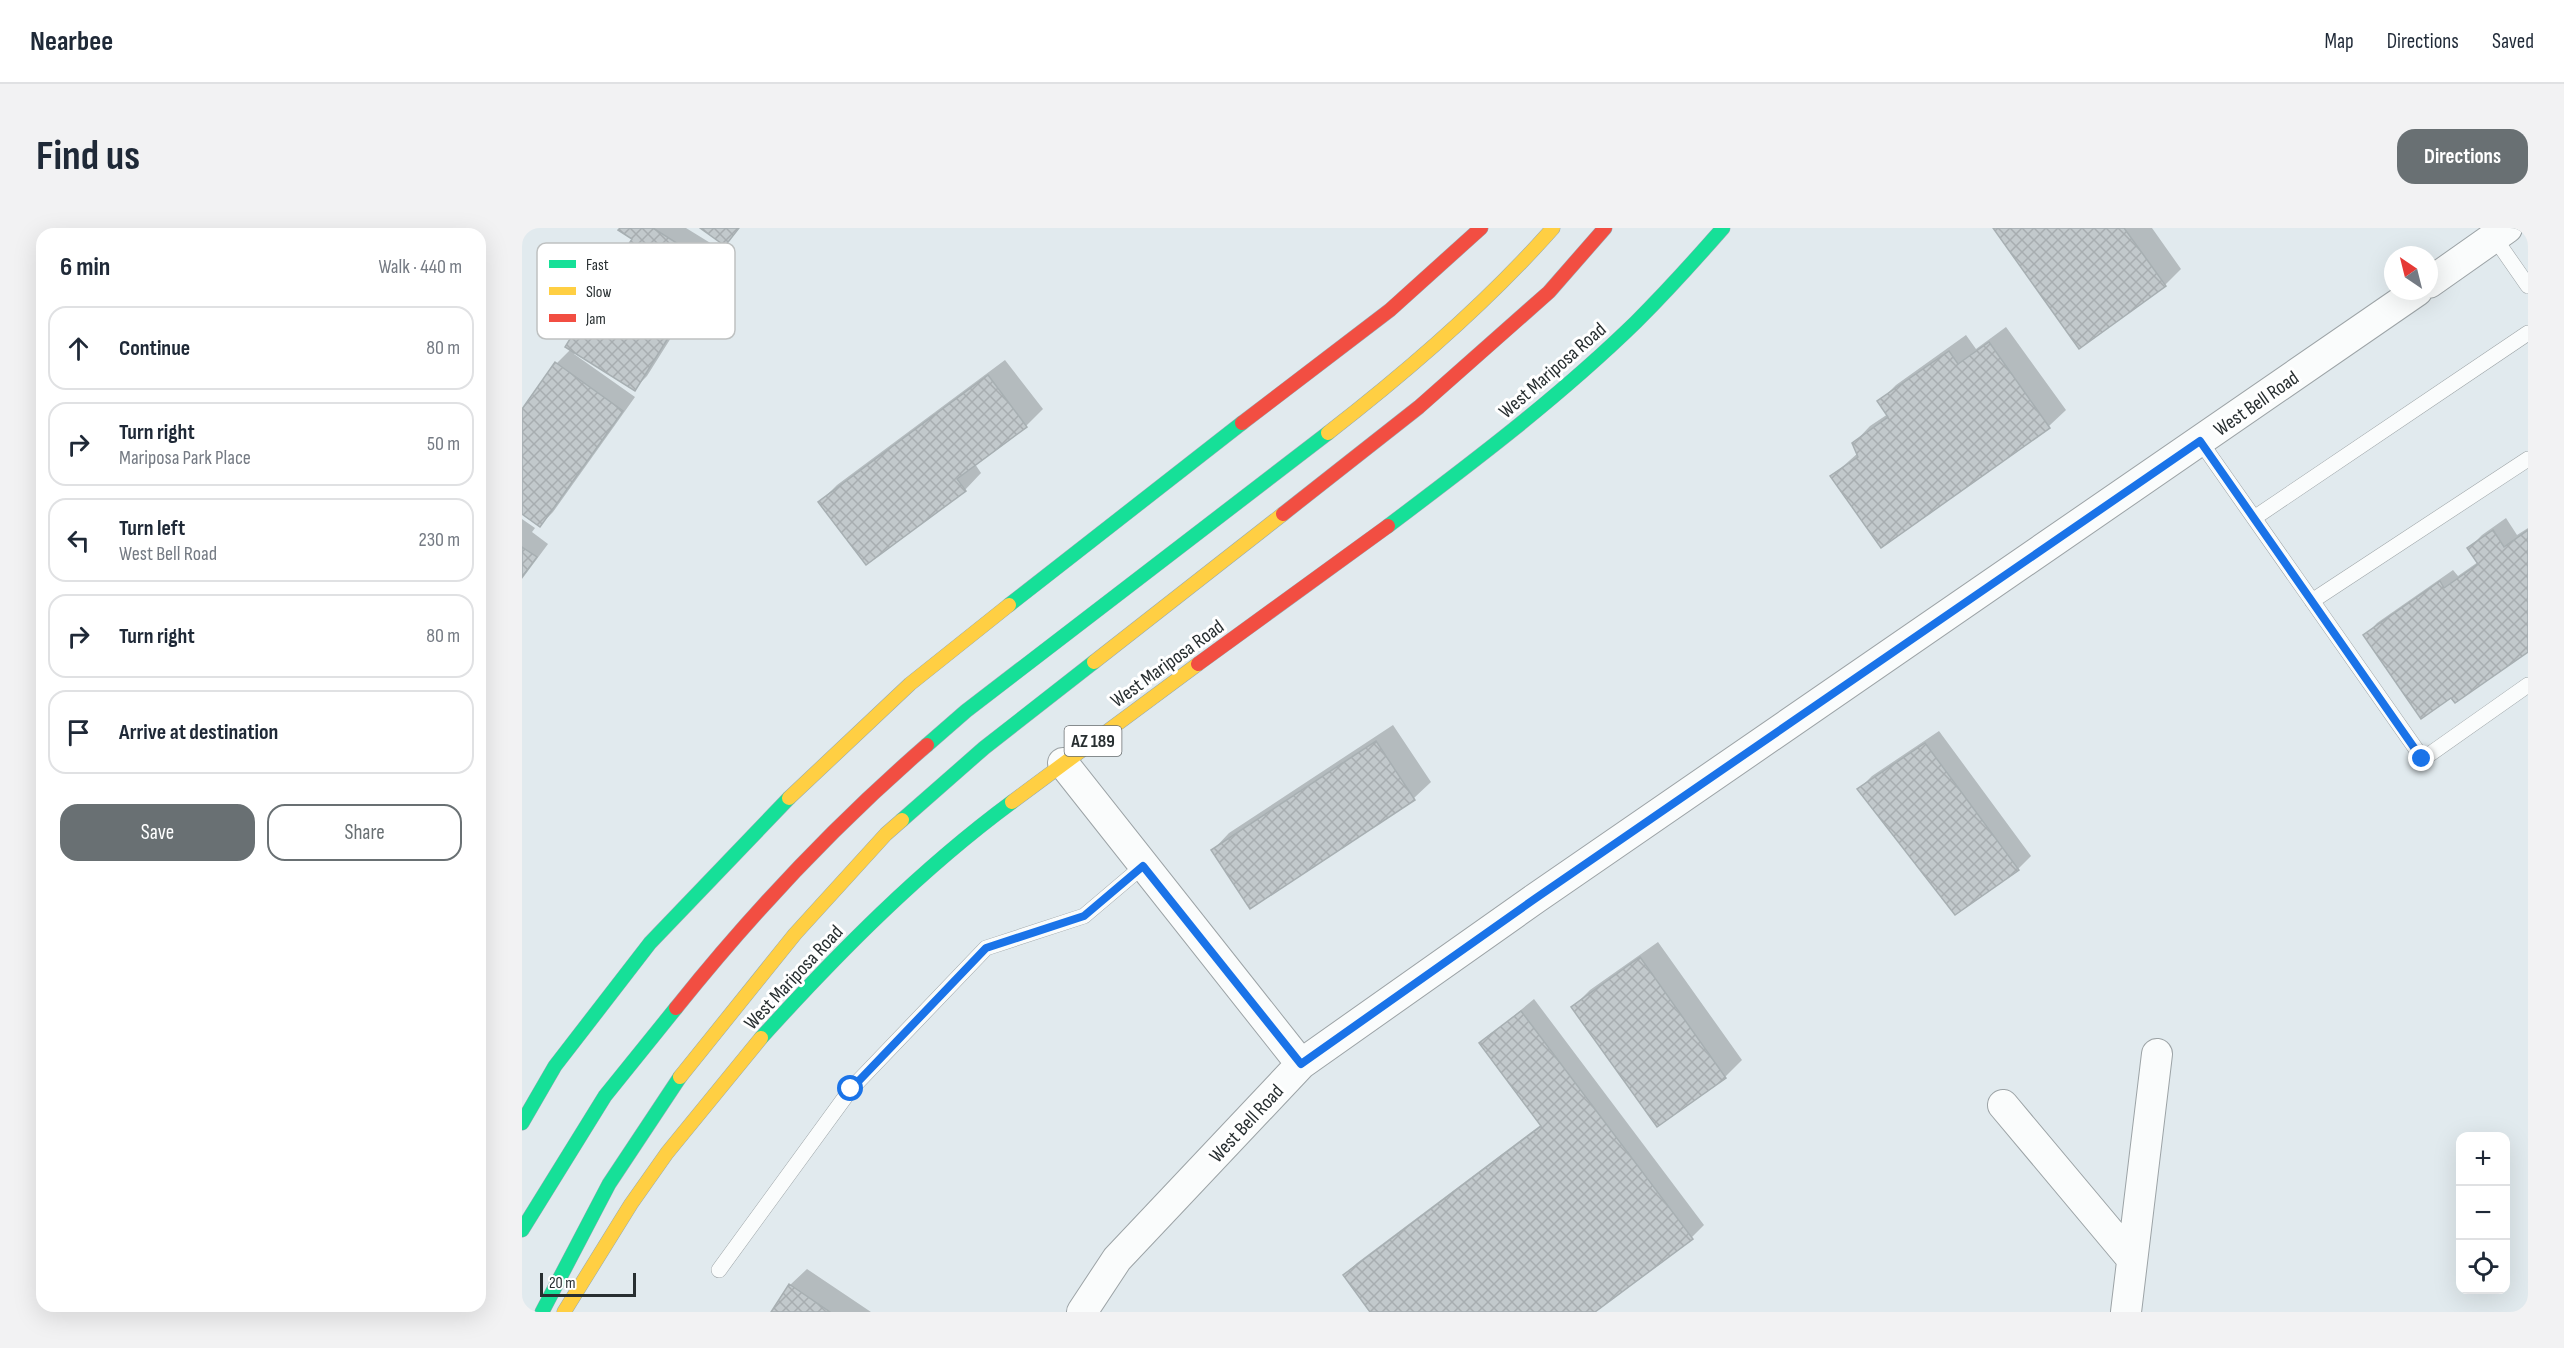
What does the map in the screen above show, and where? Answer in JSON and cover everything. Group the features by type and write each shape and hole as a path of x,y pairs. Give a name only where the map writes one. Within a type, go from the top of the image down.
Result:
{"highway":[{"path":"522,1123 555,1066 650,943 777,809 901,692 989,619 1154,490 1390,310 1481,228"},
{"path":"522,1230 605,1096 725,947 874,791 966,711 1390,385 1518,268 1553,228"},
{"path":"542,1312 609,1184 682,1073 795,934 886,834 984,748 1419,407 1550,292 1605,228"},
{"name":"West Mariposa Road","path":"564,1312 632,1204 702,1108 767,1030 892,901 970,833 1063,763 1482,457 1578,377 1660,298 1723,228"}],"street":[{"path":"2438,277 2500,232"},
{"name":"West Bell Road","path":"1082,1312 1117,1259 1301,1064 1536,898 2404,300"},
{"path":"1063,763 1301,1064"},
{"path":"2126,1312 2157,1054"},
{"path":"2003,1105 2132,1259"}],"lane":[{"path":"2500,232 2528,286"},
{"path":"2254,518 2528,333"},
{"path":"2200,441 2422,759 2528,685"},
{"path":"2312,601 2528,459"},
{"path":"719,1270 851,1089 986,948 1084,916 1143,866"}],"building":[{"path":"620,228 653,228 677,243 630,243 632,239 618,230"},
{"path":"700,228 739,228 727,243 721,243"},
{"path":"1993,228 2124,228 2166,286 2079,349"},
{"path":"570,339 667,339 635,391 565,347"},
{"path":"1989,342 2050,428 1881,548 1830,476 1858,457 1852,443 1888,417 1877,401 1949,351 1958,364"},
{"path":"555,362 623,411 540,527 522,514 522,409"},
{"path":"988,375 1027,427 957,479 966,491 866,565 818,502"},
{"path":"2493,530 2504,547 2528,530 2528,652 2455,703 2451,698 2421,719 2363,635 2440,581 2444,588 2478,564 2467,548"},
{"path":"522,547 537,557 522,577"},
{"path":"1376,741 1415,800 1250,909 1211,850"},
{"path":"1925,743 2019,870 1955,915 1857,789"},
{"path":"1640,957 1726,1078 1657,1127 1571,1007"},
{"path":"1521,1011 1693,1239 1595,1312 1370,1312 1343,1275 1541,1126 1479,1043"},
{"path":"789,1284 830,1312 771,1312"}],"traffic: fast":[{"path":"1388,526 1484,453 1577,377 1647,311 1723,228"},
{"path":"1009,605 1242,423"},
{"path":"927,745 966,711 1328,433"},
{"path":"902,820 984,748 1094,662"},
{"path":"522,1123 555,1066 650,943 789,798"},
{"path":"761,1038 850,944 912,884 1012,802"},
{"path":"522,1230 605,1096 676,1008"},
{"path":"542,1312 609,1184 680,1077"}],"traffic: slow":[{"path":"1328,433 1445,336 1501,283 1553,228"},
{"path":"1094,662 1283,514"},
{"path":"789,798 910,684 1009,605"},
{"path":"1012,802 1198,664"},
{"path":"680,1077 795,934 886,834 902,820"},
{"path":"564,1312 631,1204 667,1153 761,1038"}],"traffic: jam":[{"path":"1242,423 1390,310 1481,228"},
{"path":"1283,514 1419,407 1549,292 1605,228"},
{"path":"1198,664 1388,526"},
{"path":"676,1008 734,938 796,870 860,806 927,745"}],"route":[{"path":"851,1089 986,948 1084,916 1143,866 1301,1064 1536,898 2200,441 2422,759"}]}
